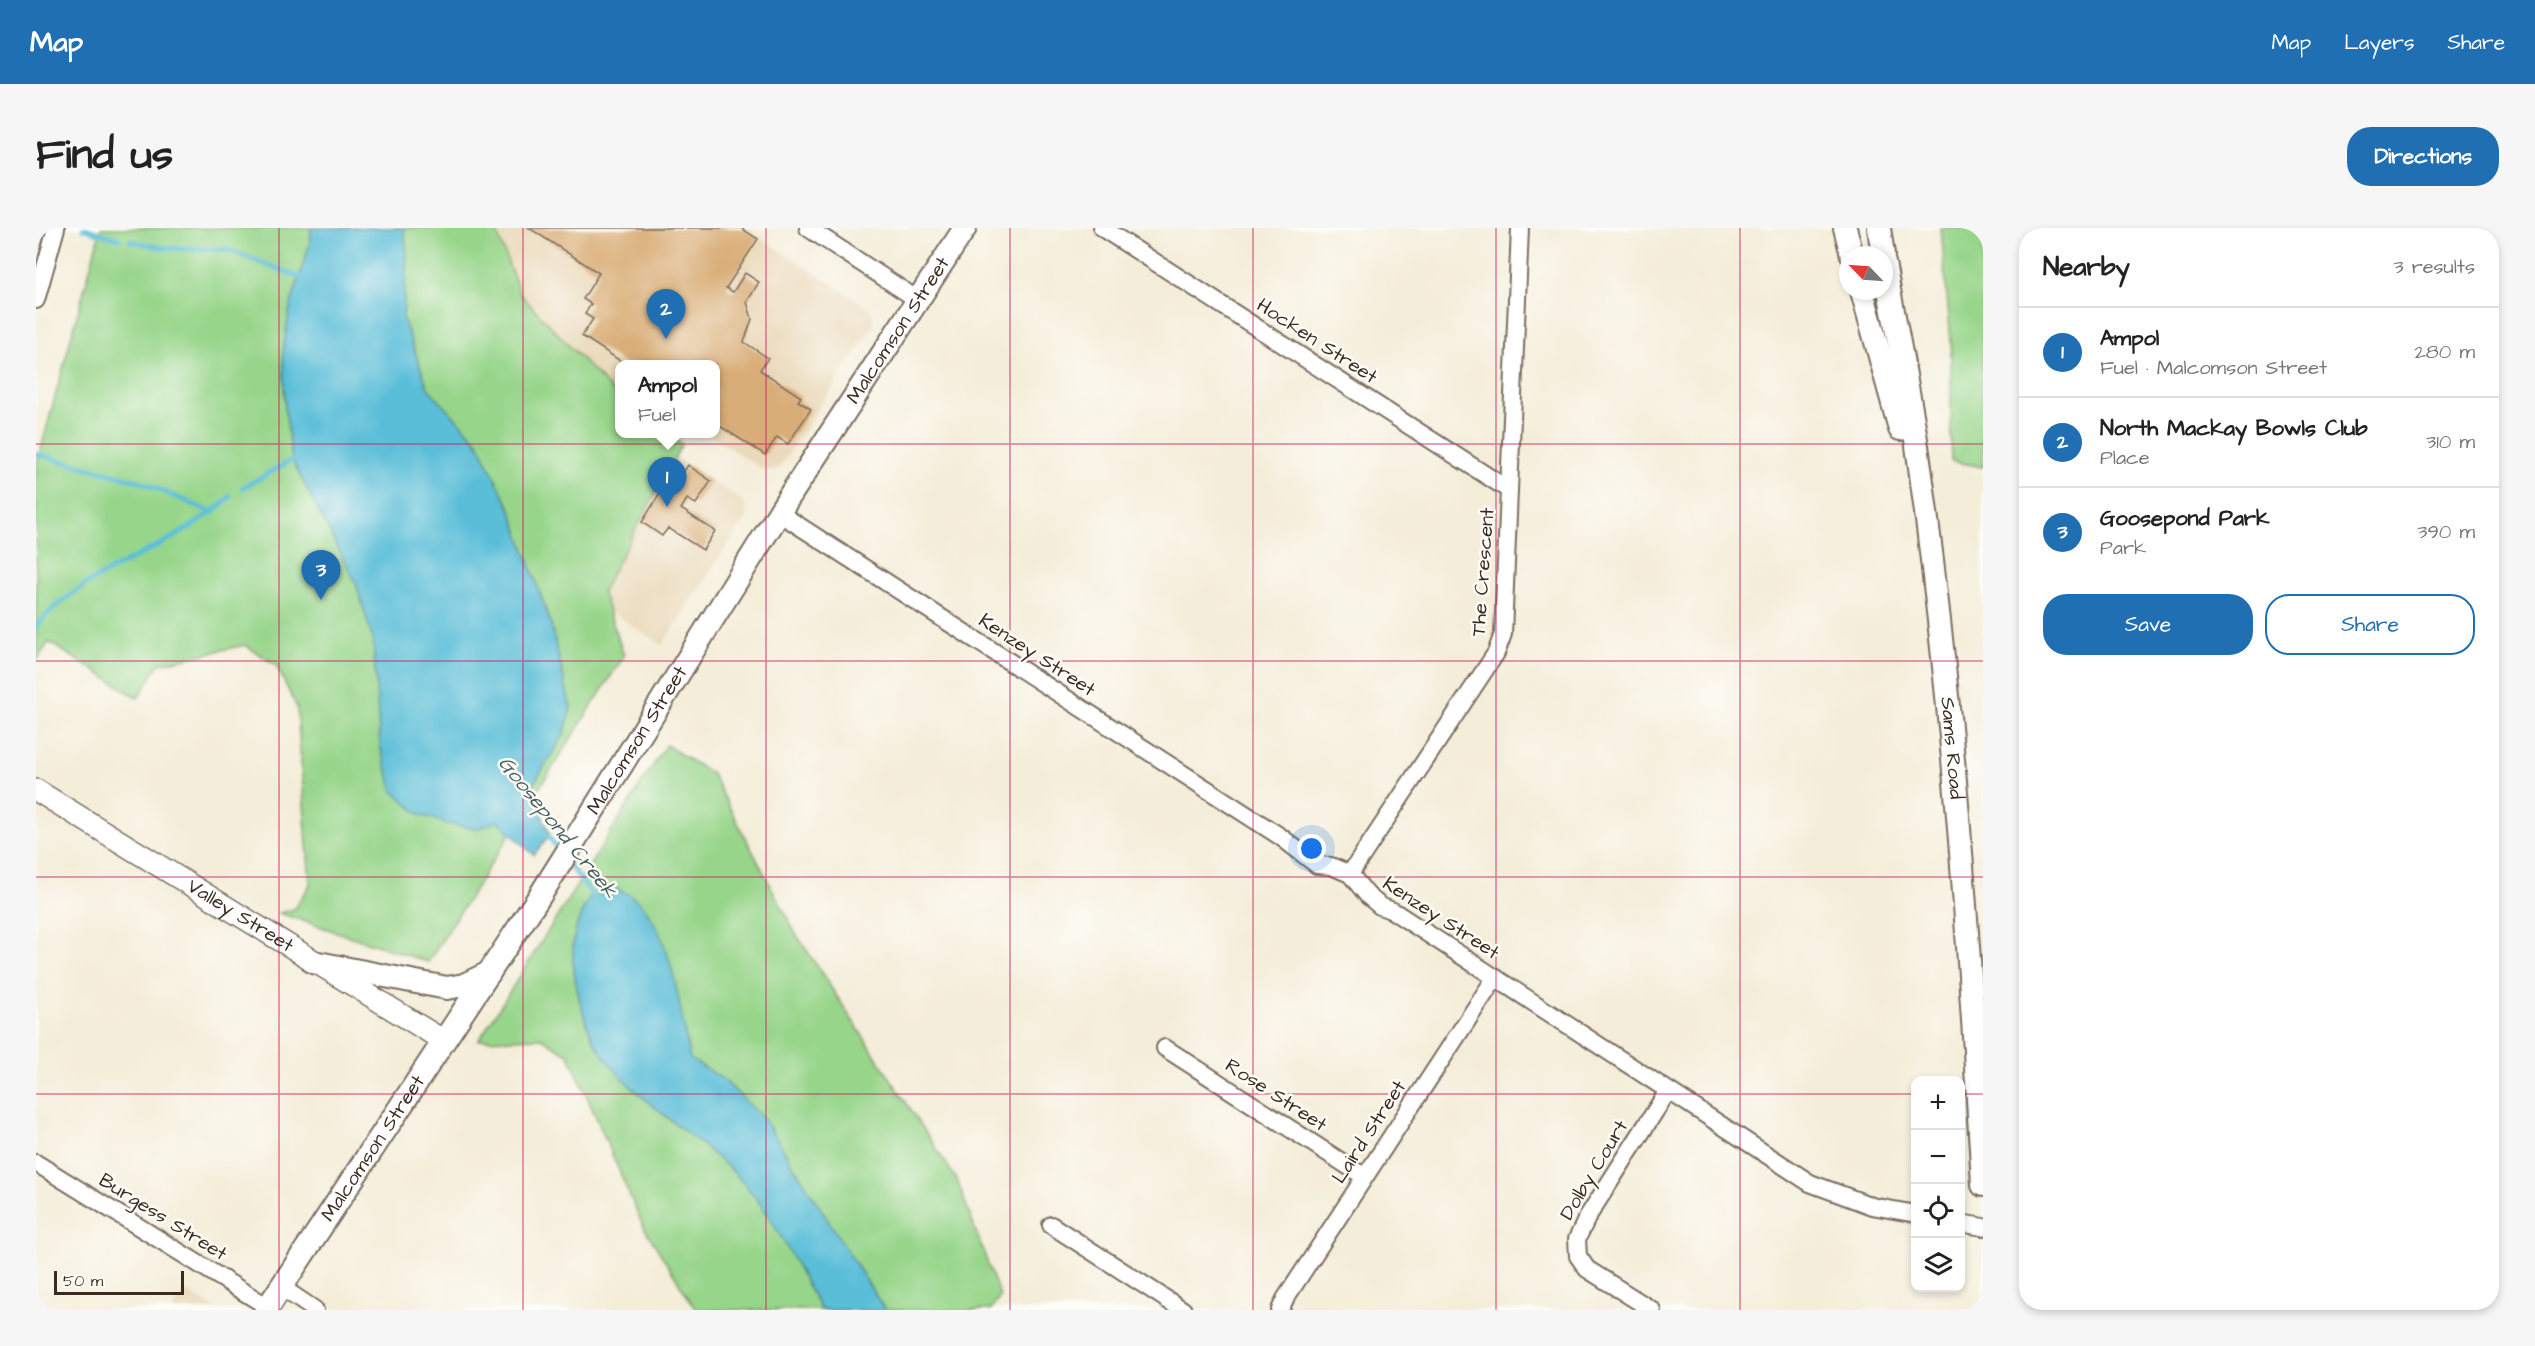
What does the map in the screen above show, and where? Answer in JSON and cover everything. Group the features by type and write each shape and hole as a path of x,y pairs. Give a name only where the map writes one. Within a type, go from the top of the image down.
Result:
{"main road":[{"name":"Malcomson Street","path":"267,1308 490,973 591,816 779,513 965,228"},
{"path":"1845,228 1850,246"},
{"path":"1879,228 1882,246"},
{"name":"Sams Road","path":"1865,300 1913,474 1936,601"},
{"name":"Sams Road","path":"1891,300 1916,445 1936,601 1968,913 1983,1185"},
{"path":"313,962 447,988 464,985 490,973"}],"street":[{"path":"36,300 56,228"},
{"path":"808,228 918,300"},
{"name":"Hocken Street","path":"1102,228 1509,490"},
{"name":"The Crescent","path":"1350,874 1496,652 1503,634 1520,228"},
{"name":"Kenzey Street","path":"779,513 1281,837 1309,860 1350,874 1368,897 1380,906 1393,911 1810,1183 1872,1206 1911,1213"},
{"name":"Valley Street","path":"36,790 444,1041"},
{"name":"Laird Street","path":"1280,1310 1495,978"},
{"name":"Rose Street","path":"1165,1048 1365,1177"},
{"name":"Dolby Court","path":"1652,1310 1587,1269 1578,1256 1577,1239 1588,1216 1668,1091"},
{"name":"Burgess Street","path":"39,1171 267,1308"},
{"path":"1965,1224 1983,1227"},
{"path":"1051,1225 1183,1310"},
{"path":"281,1287 315,1310"}],"shaded area":[{"path":"495,228 746,228 871,310 874,324 779,468 765,471 714,438 720,438 720,360 615,360 615,394 520,294"},
{"path":"675,457 744,502 747,516 662,645 608,610 602,591"},
{"path":"185,1290 216,1310 172,1310"}],"green space":[{"path":"101,228 495,228 520,294 615,394 615,438 672,438 682,444 602,591 624,656 428,962 279,913 294,909 310,885 297,708 276,665 245,645 159,664 138,698 49,642 36,661 36,467"},
{"path":"1941,228 1983,228 1983,467 1951,461 1951,341"},
{"path":"666,745 712,774 796,934 957,1180 1000,1297 991,1310 696,1310 643,1226 569,1055 542,1038 479,1040"}],"water":[{"path":"311,228 404,228 407,255 403,318 428,388 477,441 510,508 551,624 571,708 564,735 531,788 550,834 534,855 498,821 476,829 448,824 419,814 393,791 380,746 373,640 356,583 292,460 285,408 283,351 290,307 310,243"},
{"path":"616,889 637,900 649,914 659,932 673,974 690,1059 723,1079 764,1119 885,1310 821,1310 783,1240 749,1190 719,1159 640,1095 606,1060 594,1041 583,1013 576,984 573,950 579,919 590,897"}],"building":[{"path":"529,228 741,228 758,239 726,288 733,292 745,273 759,282 747,302 752,319 744,342 768,358 760,370 801,397 798,401 811,409 788,444 777,437 765,455 720,426 720,360 619,360 582,336 593,319 585,314 591,304 583,299 599,273"},
{"path":"688,465 711,481 696,504 687,499 681,509 715,531 703,550 668,528 662,536 642,522 666,484 673,488"}],"waterway":[{"path":"83,228 119,239"},
{"path":"130,241 164,248 228,250 300,277"},
{"path":"36,454 139,481 213,513"},
{"path":"242,488 292,460"},
{"path":"36,626 57,605 80,588 183,532 230,497"},
{"name":"Goosepond Creek","path":"546,833 560,852"},
{"name":"Goosepond Creek","path":"567,862 596,900"}],"place":[{"name":"North Mackay Bowls Club","path":"666,339"},
{"name":"Ampol","path":"667,507"},
{"name":"Goosepond Park","path":"321,600"}]}
